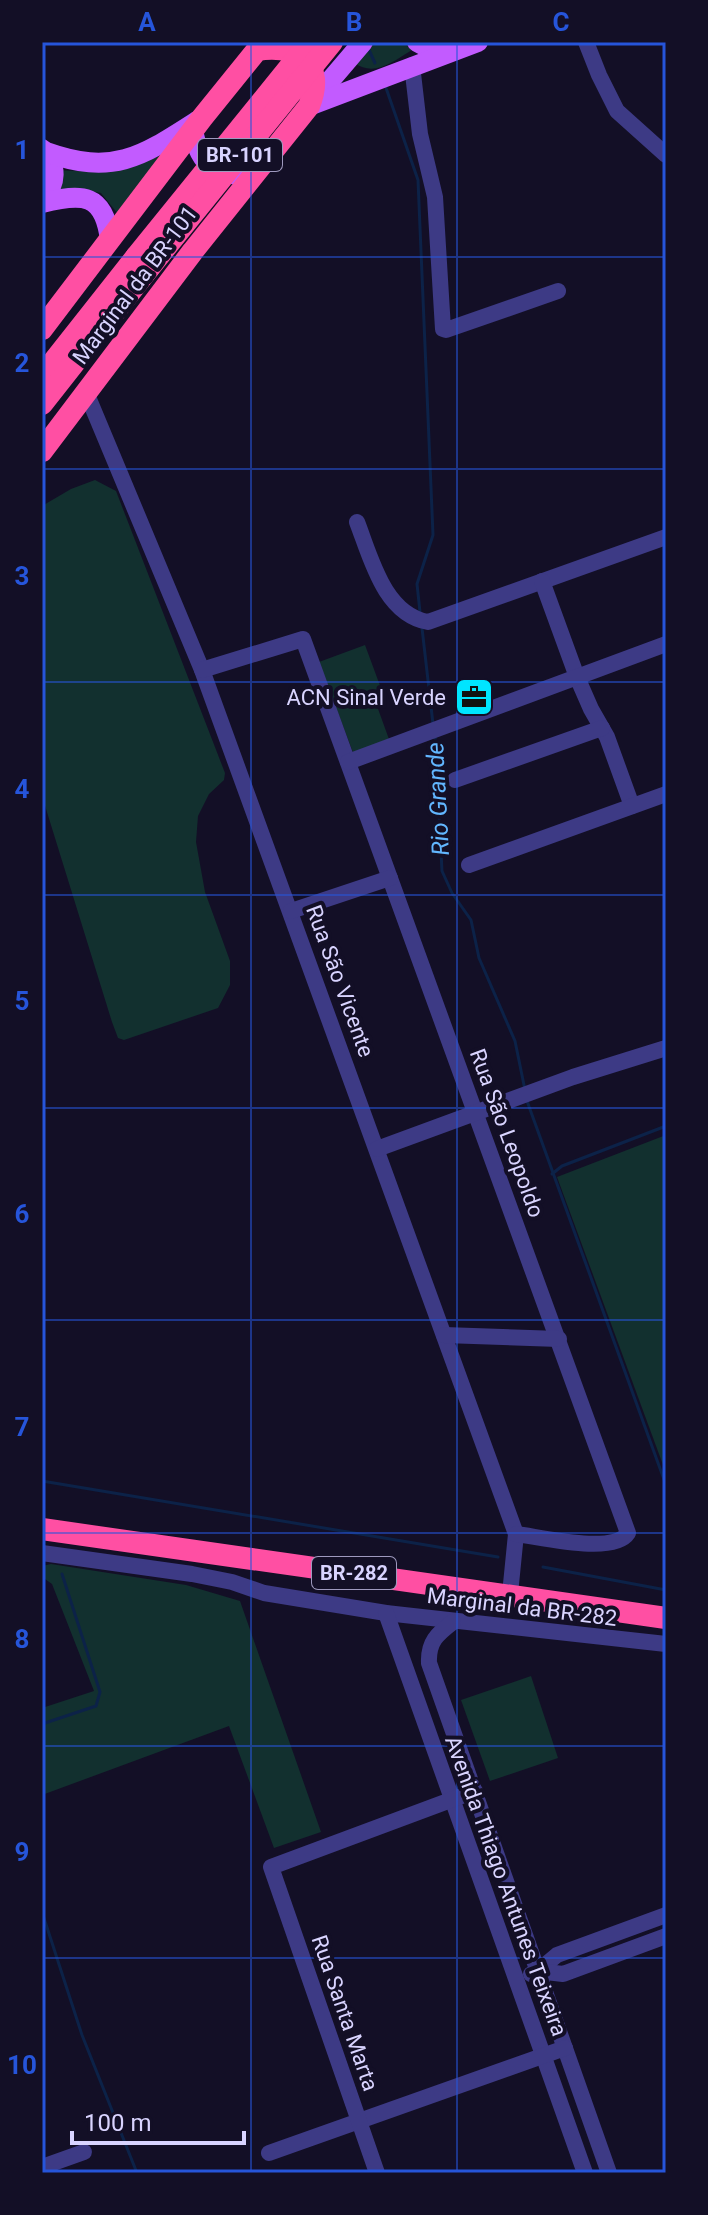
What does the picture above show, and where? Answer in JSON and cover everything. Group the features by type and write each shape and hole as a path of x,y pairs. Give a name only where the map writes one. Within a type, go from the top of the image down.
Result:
{"highway":[{"name":"BR-101","path":"42,404 142,262 310,42"},
{"name":"BR-101","path":"42,376 332,42"},
{"path":"42,329 260,46 285,51 326,71 316,84 309,106"},
{"name":"Marginal da BR-101","path":"42,451 193,251 309,106"},
{"path":"138,203 163,194 173,195 186,203 196,215 198,229 193,251"},
{"name":"BR-282","path":"42,1529 666,1618"}],"main road":[{"path":"326,71 363,42"},
{"path":"417,42 432,50 447,52"},
{"path":"309,106 478,42"},
{"path":"326,71 376,80"},
{"path":"44,151 83,163 111,163 157,147 198,124 200,153 218,170 230,176 255,173"},
{"path":"42,201 54,182 52,161 44,151"},
{"path":"42,201 87,198 103,211 108,220 110,240"}],"street":[{"path":"586,42 617,111 666,155"},
{"path":"412,65 420,134 435,197 443,329 558,291"},
{"name":"Rua São Vicente","path":"86,392 202,670 516,1534 510,1594"},
{"path":"357,522 384,586 400,609 421,620 666,537"},
{"path":"542,581 577,677 602,728 632,806"},
{"name":"Rua São Leopoldo","path":"202,670 303,639 628,1533 618,1542 602,1545 516,1534"},
{"path":"348,762 666,644"},
{"path":"455,780 602,728"},
{"path":"469,865 666,794"},
{"path":"291,911 390,878"},
{"path":"377,1149 538,1089 666,1048"},
{"path":"444,1335 559,1339"},
{"name":"Marginal da BR-282","path":"42,1553 192,1574 232,1582 264,1593 386,1613 666,1644"},
{"name":"Avenida Thiago Antunes Teixeira","path":"386,1613 585,2173"},
{"name":"Avenida Thiago Antunes Teixeira","path":"453,1622 432,1640 429,1663 609,2173"},
{"path":"452,1800 475,1791"},
{"name":"Rua Santa Marta","path":"377,2173 271,1867 452,1800"},
{"path":"515,1978 538,1971 557,1955 665,1925"},
{"path":"269,2153 565,2048"},
{"path":"45,2165 84,2152"}],"green space":[{"path":"371,42 403,42 412,50 376,68 369,69 354,63"},
{"path":"160,156 118,214 101,193 79,189 57,191 59,170 110,169"},
{"path":"95,480 116,491 225,773 224,780 209,794 198,816 196,842 205,892 230,961 230,985 218,1008 124,1040 118,1038 112,1022 42,796 42,506 71,489"},
{"path":"365,645 382,691 373,695 390,742 354,755 319,662"},
{"path":"666,1135 666,1473 557,1177"},
{"path":"51,1564 186,1585 240,1601 321,1832 274,1848 229,1726 42,1795 42,1708 94,1691 52,1584 42,1577 42,1566"},
{"path":"531,1676 558,1758 490,1781 461,1700"}],"waterway":[{"name":"Rio Grande","path":"369,50 375,63"},
{"name":"Rio Grande","path":"385,85 418,180 433,535 417,584 420,612"},
{"name":"Rio Grande","path":"422,628 433,724"},
{"name":"Rio Grande","path":"435,735 442,871 452,893 471,920 479,958 515,1041 525,1090"},
{"name":"Rio Grande","path":"527,1101 666,1485"},
{"path":"552,1174 562,1166 666,1126"},
{"path":"42,1481 498,1557"},
{"path":"543,1567 666,1590"},
{"path":"42,1724 96,1706 100,1692 62,1574"},
{"path":"42,1912 82,2035 137,2173"}],"place":[{"name":"ACN Sinal Verde","path":"474,697"}]}
